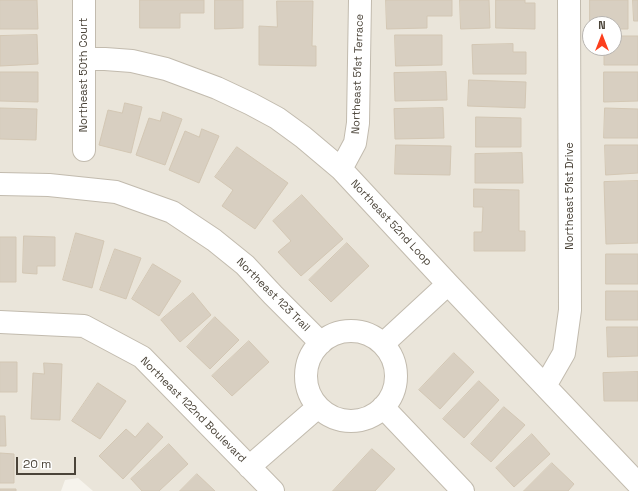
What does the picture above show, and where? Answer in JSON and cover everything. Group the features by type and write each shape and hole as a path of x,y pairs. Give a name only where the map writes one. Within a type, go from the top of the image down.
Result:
{"street":[{"name":"Northeast 50th Court","path":"84,0 84,150"},
{"name":"Northeast 51st Terrace","path":"340,169 355,143 358,123 360,0"},
{"name":"Northeast 51st Drive","path":"545,386 564,353 570,310 569,0"},
{"name":"Northeast 52nd Loop","path":"84,60 105,59 132,61 166,69 217,88 251,104 277,118 303,137 340,169 638,484"},
{"name":"Northeast 123 Trail","path":"0,184 49,185 116,192 172,212 214,240 245,265 321,343"},
{"path":"383,344 448,284"},
{"name":"Northeast 122nd Boulevard","path":"0,322 84,326 142,357 272,491"},
{"path":"346,331 359,332 372,336 383,344 391,356 396,369 396,383 392,396 383,407 372,416 358,420 344,420 330,416 318,407 310,395 306,382 306,367 312,354 321,343 332,335 346,331"},
{"name":"Northeast 122nd Boulevard","path":"250,467 318,407"},
{"path":"383,407 463,491"}],"shaded area":[{"path":"0,0 638,0 638,491 93,491 78,478 65,480 61,491 0,491"}],"building":[{"path":"0,0 37,0 38,29 0,29"},
{"path":"140,0 204,0 204,13 180,13 180,28 140,28"},
{"path":"215,0 243,0 243,28 215,29"},
{"path":"386,0 452,0 452,16 427,16 427,28 387,29"},
{"path":"460,0 489,0 490,28 461,29"},
{"path":"496,0 525,0 525,3 535,3 535,29 496,28"},
{"path":"590,0 628,0 628,29 622,29 622,16 590,16"},
{"path":"633,0 638,0 638,21 634,21"},
{"path":"277,1 313,1 312,46 316,46 316,66 259,65 259,26 277,27"},
{"path":"37,35 38,64 0,66 0,36"},
{"path":"395,35 442,35 442,65 396,66"},
{"path":"622,36 638,36 638,65 604,65 604,56 622,56"},
{"path":"513,44 513,52 526,52 526,74 473,74 472,45"},
{"path":"0,72 38,72 38,102 0,101"},
{"path":"446,72 447,100 395,101 394,73"},
{"path":"604,72 638,72 638,101 604,102"},
{"path":"469,80 526,82 525,108 468,106"},
{"path":"125,103 142,107 131,153 99,145 108,110 122,113"},
{"path":"0,108 37,109 36,140 0,139"},
{"path":"443,108 444,138 395,139 394,109"},
{"path":"605,108 638,109 638,138 604,138"},
{"path":"163,112 182,119 165,165 136,155 149,118 160,121"},
{"path":"476,117 521,118 521,147 476,147"},
{"path":"202,129 219,136 199,183 169,170 185,131 199,137"},
{"path":"396,145 451,146 450,175 395,174"},
{"path":"605,145 638,145 638,173 606,175"},
{"path":"237,147 288,183 255,229 222,206 233,190 215,177"},
{"path":"522,153 523,183 475,183 475,154"},
{"path":"638,181 638,243 606,244 604,182"},
{"path":"474,189 519,190 519,231 525,231 525,251 474,251 474,232 482,232 483,207 474,207"},
{"path":"302,195 343,239 301,276 278,252 291,241 273,221"},
{"path":"76,233 104,241 92,288 63,280"},
{"path":"24,236 55,237 55,266 37,266 37,274 23,273"},
{"path":"0,237 16,237 16,282 0,282"},
{"path":"347,243 369,266 331,302 309,280"},
{"path":"115,249 141,258 126,299 100,290"},
{"path":"606,254 638,254 638,284 606,284"},
{"path":"153,264 181,281 159,316 132,299"},
{"path":"606,291 638,291 638,320 606,320"},
{"path":"193,293 211,315 180,342 161,320"},
{"path":"215,317 239,340 210,369 187,347"},
{"path":"607,327 638,327 638,356 608,357"},
{"path":"249,341 269,362 232,396 212,376"},
{"path":"454,353 474,372 440,409 419,390"},
{"path":"0,362 17,362 17,392 0,392"},
{"path":"44,363 62,364 60,420 31,419 33,373 44,374"},
{"path":"638,372 638,401 604,401 603,373"},
{"path":"479,381 499,400 464,438 443,419"},
{"path":"98,383 126,401 100,439 72,421"},
{"path":"504,407 525,425 491,462 471,444"},
{"path":"0,416 5,416 6,446 0,446"},
{"path":"148,423 163,437 123,479 99,456 126,429 135,437"},
{"path":"532,434 550,454 514,487 496,468"},
{"path":"169,444 188,464 159,491 142,491 131,479"},
{"path":"372,449 395,469 375,491 333,491"},
{"path":"0,453 14,454 14,483 0,483"},
{"path":"552,463 574,484 568,491 524,491"},
{"path":"197,474 215,491 180,491"},
{"path":"0,489 16,489 16,491 0,491"}]}
